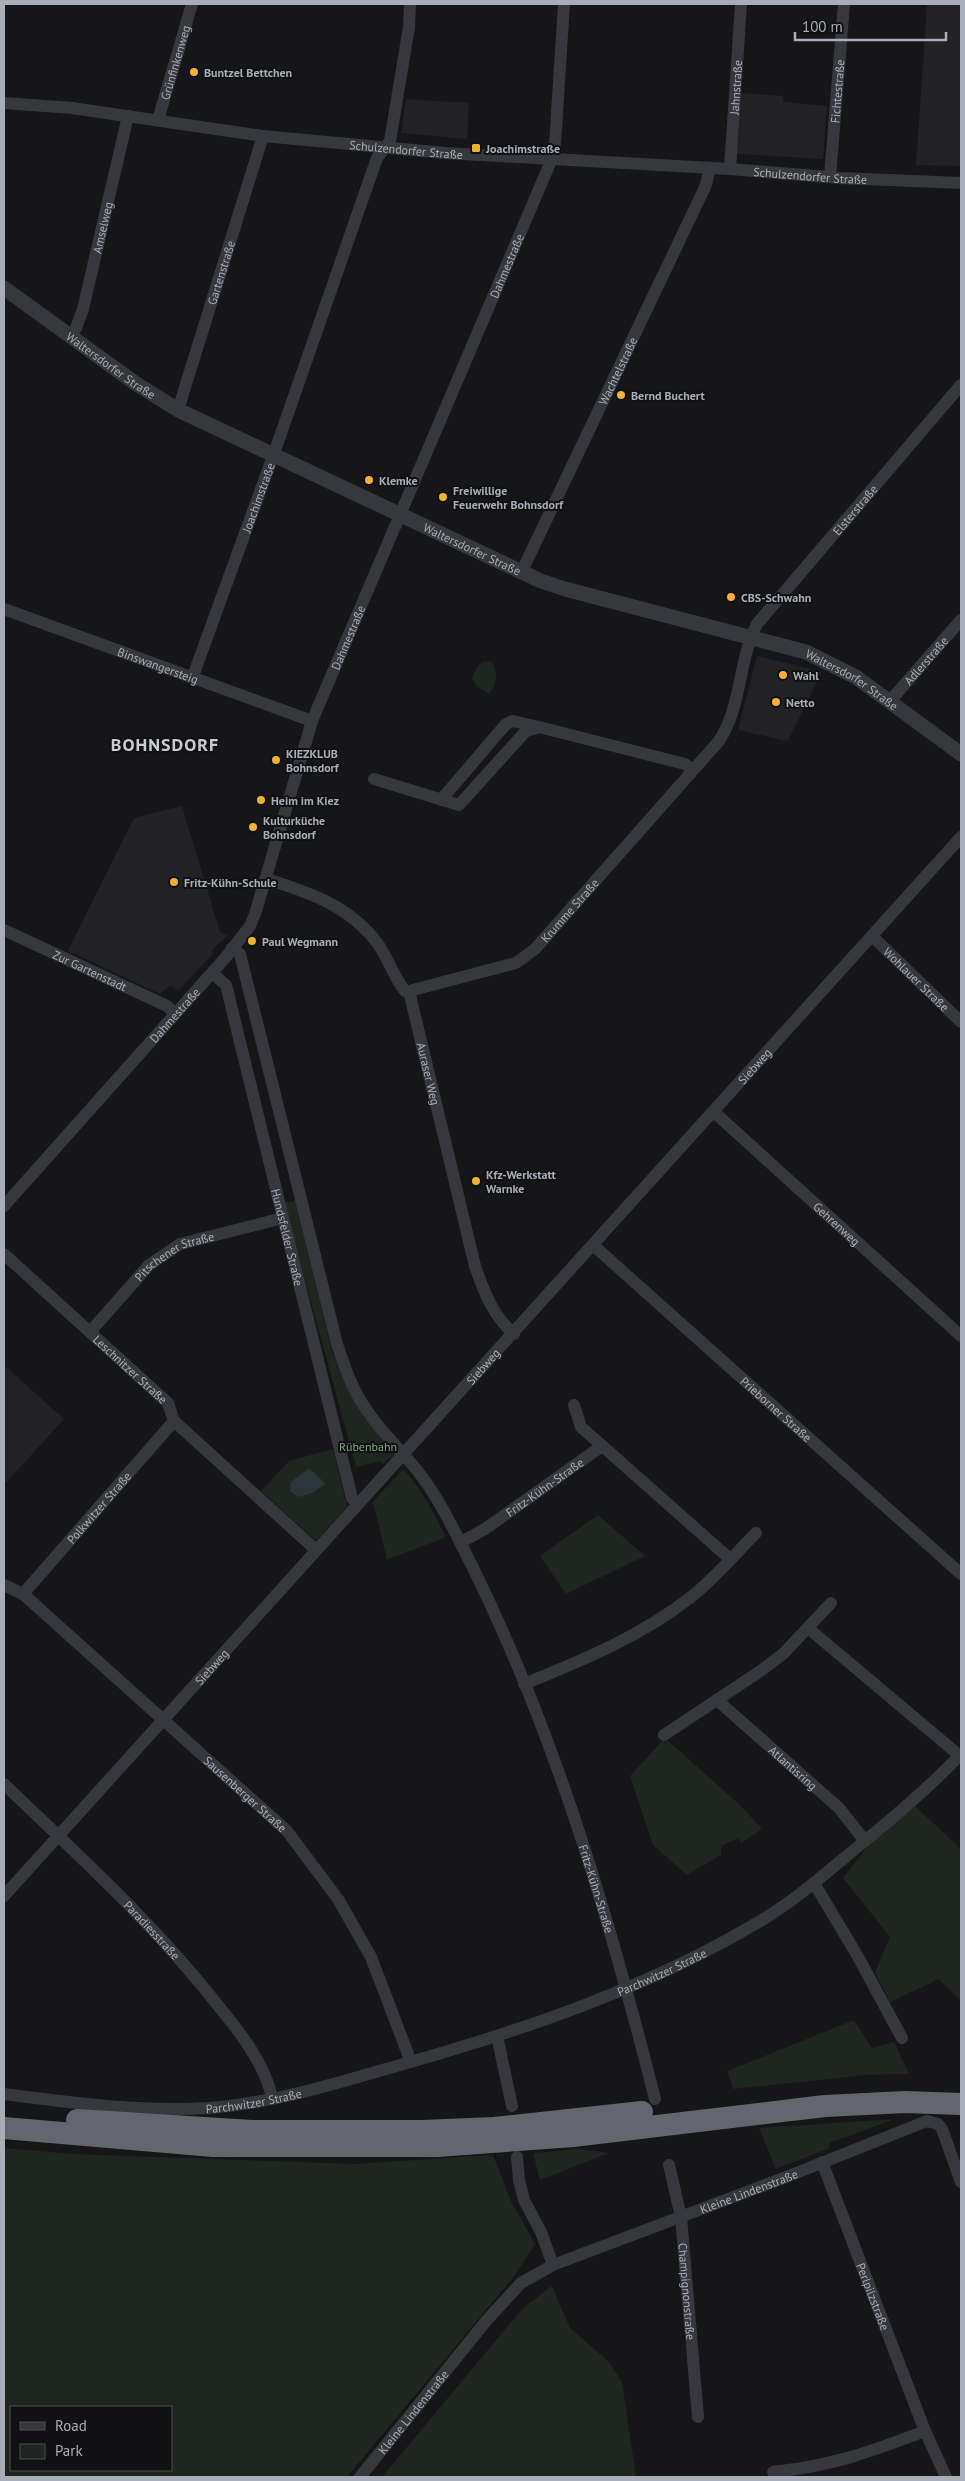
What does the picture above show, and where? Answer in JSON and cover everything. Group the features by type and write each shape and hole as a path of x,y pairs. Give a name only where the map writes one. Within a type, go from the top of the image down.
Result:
{"highway":[{"path":"4,2114 252,2131 422,2130 503,2127 824,2092 906,2087 961,2089"},
{"path":"4,2128 213,2146 437,2146 573,2136 825,2106 905,2102 961,2104"}],"street":[{"name":"Grünfinkenweg","path":"158,120 192,4"},
{"name":"Joachimstraße","path":"192,676 273,455 377,158 390,141 409,27 410,4"},
{"name":"Dahmestraße","path":"4,1206 212,973 250,926 266,880 312,721 551,161 555,144 564,4"},
{"name":"Jahnstraße","path":"730,169 742,4"},
{"name":"Fichtestraße","path":"830,177 844,4"},
{"name":"Schulzendorfer Straße","path":"4,103 72,108 263,136 385,148 551,161 730,169 830,177 961,183"},
{"name":"Amselweg","path":"70,336 76,328 83,309 128,116"},
{"name":"Gartenstraße","path":"178,410 263,136"},
{"name":"Wachtelstraße","path":"521,573 706,185 710,168"},
{"name":"Waltersdorfer Straße","path":"4,288 140,387 178,410 521,573 565,589 751,636 806,652 826,660 856,677 961,754"},
{"name":"Elsterstraße","path":"751,636 757,624 961,385"},
{"name":"Binswangersteig","path":"4,609 312,721"},
{"name":"Adlerstraße","path":"890,701 961,620"},
{"name":"Krumme Straße","path":"409,991 516,963 528,956 724,734 751,636"},
{"path":"441,800 506,724 513,721 685,764 692,770"},
{"path":"374,779 458,805 465,800 526,731 538,727"},
{"name":"Siebweg","path":"4,1896 403,1454 514,1334 961,837"},
{"name":"Auraser Weg","path":"266,880 322,898 351,916 378,943 394,970 400,986 405,991 409,991 475,1266 492,1308 500,1320 514,1334"},
{"name":"Zur Gartenstadt","path":"4,930 167,1006 175,1014"},
{"name":"Wohlauer Straße","path":"872,936 961,1022"},
{"name":"Hundsfelder Straße","path":"232,948 240,954 336,1344 360,1399 403,1454"},
{"name":"Hundsfelder Straße","path":"212,973 226,985 352,1498 358,1504"},
{"name":"Gehrenweg","path":"714,1112 961,1336"},
{"name":"Pitschener Straße","path":"90,1332 149,1265 180,1244 283,1218"},
{"name":"Prieborner Straße","path":"593,1245 961,1574"},
{"name":"Leschnitzer Straße","path":"4,1254 168,1403 174,1421 316,1550"},
{"path":"574,1405 581,1427 730,1559"},
{"name":"Polkwitzer Straße","path":"23,1594 174,1421"},
{"name":"Fritz-Kühn-Straße","path":"460,1542 485,1529 602,1446"},
{"name":"Fritz-Kühn-Straße","path":"403,1454 429,1486 460,1542 524,1684 584,1844 627,1987 655,2099"},
{"path":"524,1684 626,1640 692,1597 756,1533"},
{"name":"Sausenberger Straße","path":"4,1585 23,1594 287,1831 338,1899 371,1957 411,2062"},
{"path":"664,1735 783,1654 831,1603"},
{"path":"808,1628 961,1755"},
{"name":"Atlantisring","path":"717,1700 839,1808 865,1841"},
{"name":"Parchwitzer Straße","path":"4,2094 95,2105 174,2108 224,2106 316,2089 497,2036 627,1987 663,1971 763,1919 814,1883 865,1841 930,1786 961,1755"},
{"name":"Paradiesstraße","path":"4,1784 142,1917 198,1979 245,2041 268,2082 272,2097"},
{"path":"814,1883 857,1955 902,2038"},
{"path":"497,2036 512,2106"},
{"name":"Kleine Lindenstraße","path":"360,2477 493,2314 521,2283 553,2265 920,2123 933,2122 942,2129 961,2182"},
{"path":"517,2157 519,2180 524,2200 541,2232 553,2265"},
{"name":"Perlpilzstraße","path":"822,2162 925,2432 946,2477"},
{"name":"Champignonstraße","path":"669,2165 681,2217 698,2417"},
{"path":"773,2472 836,2463 925,2432"}],"shaded area":[{"path":"927,4 961,4 961,166 916,165"},
{"path":"741,93 783,96 783,102 827,106 823,159 737,154"},
{"path":"406,99 469,103 467,139 401,133"},
{"name":"Netto","path":"757,656 822,672 788,741 738,730"},
{"path":"182,806 220,932 228,936 217,945 212,951 213,954 179,990 170,986 160,994 68,951 134,818"},
{"path":"4,1365 64,1419 4,1485"},
{"path":"309,1468 326,1484 312,1493 298,1497 290,1491 291,1482"}],"green space":[{"path":"485,661 492,662 496,671 494,686 489,694 476,686 472,678 478,665"},
{"name":"Rübenbahn","path":"297,1200 332,1352 356,1398 395,1454 383,1464 380,1461 356,1467 284,1203"},
{"path":"333,1449 347,1506 316,1541 261,1491 289,1461"},
{"path":"403,1469 422,1493 446,1537 387,1560 373,1502"},
{"path":"598,1515 645,1556 566,1594 540,1556"},
{"path":"665,1738 740,1805 762,1829 741,1843 738,1838 721,1846 721,1855 687,1875 653,1845 630,1776"},
{"path":"915,1806 961,1849 961,2001 939,1979 890,2002 875,1972 890,1937 843,1878 871,1842"},
{"path":"854,2020 872,2048 894,2042 909,2074 867,2075 733,2089 727,2071"},
{"path":"895,2119 829,2143 830,2148 776,2169 759,2128"},
{"path":"4,2148 73,2154 355,2164 493,2155 511,2201 535,2244 515,2275 347,2477 4,2477"},
{"path":"580,2149 609,2153 540,2180 533,2153"},
{"path":"552,2286 570,2328 608,2361 622,2382 636,2477 382,2477 523,2308"}],"place":[{"name":"Buntzel Bettchen","path":"194,72"},
{"name":"Joachimstraße","path":"476,148"},
{"name":"Bernd Buchert","path":"621,395"},
{"name":"Klemke","path":"369,480"},
{"name":"Freiwillige Feuerwehr Bohnsdorf","path":"443,497"},
{"name":"CBS-Schwahn","path":"731,597"},
{"name":"Wahl","path":"783,675"},
{"name":"Netto","path":"776,702"},
{"name":"KIEZKLUB Bohnsdorf","path":"276,760"},
{"name":"Heim im Kiez","path":"261,800"},
{"name":"Kulturküche Bohnsdorf","path":"253,827"},
{"name":"Fritz-Kühn-Schule","path":"174,882"},
{"name":"Paul Wegmann","path":"252,941"},
{"name":"Kfz-Werkstatt Warnke","path":"476,1181"}],"district":[{"name":"BOHNSDORF","path":"165,744"}]}
